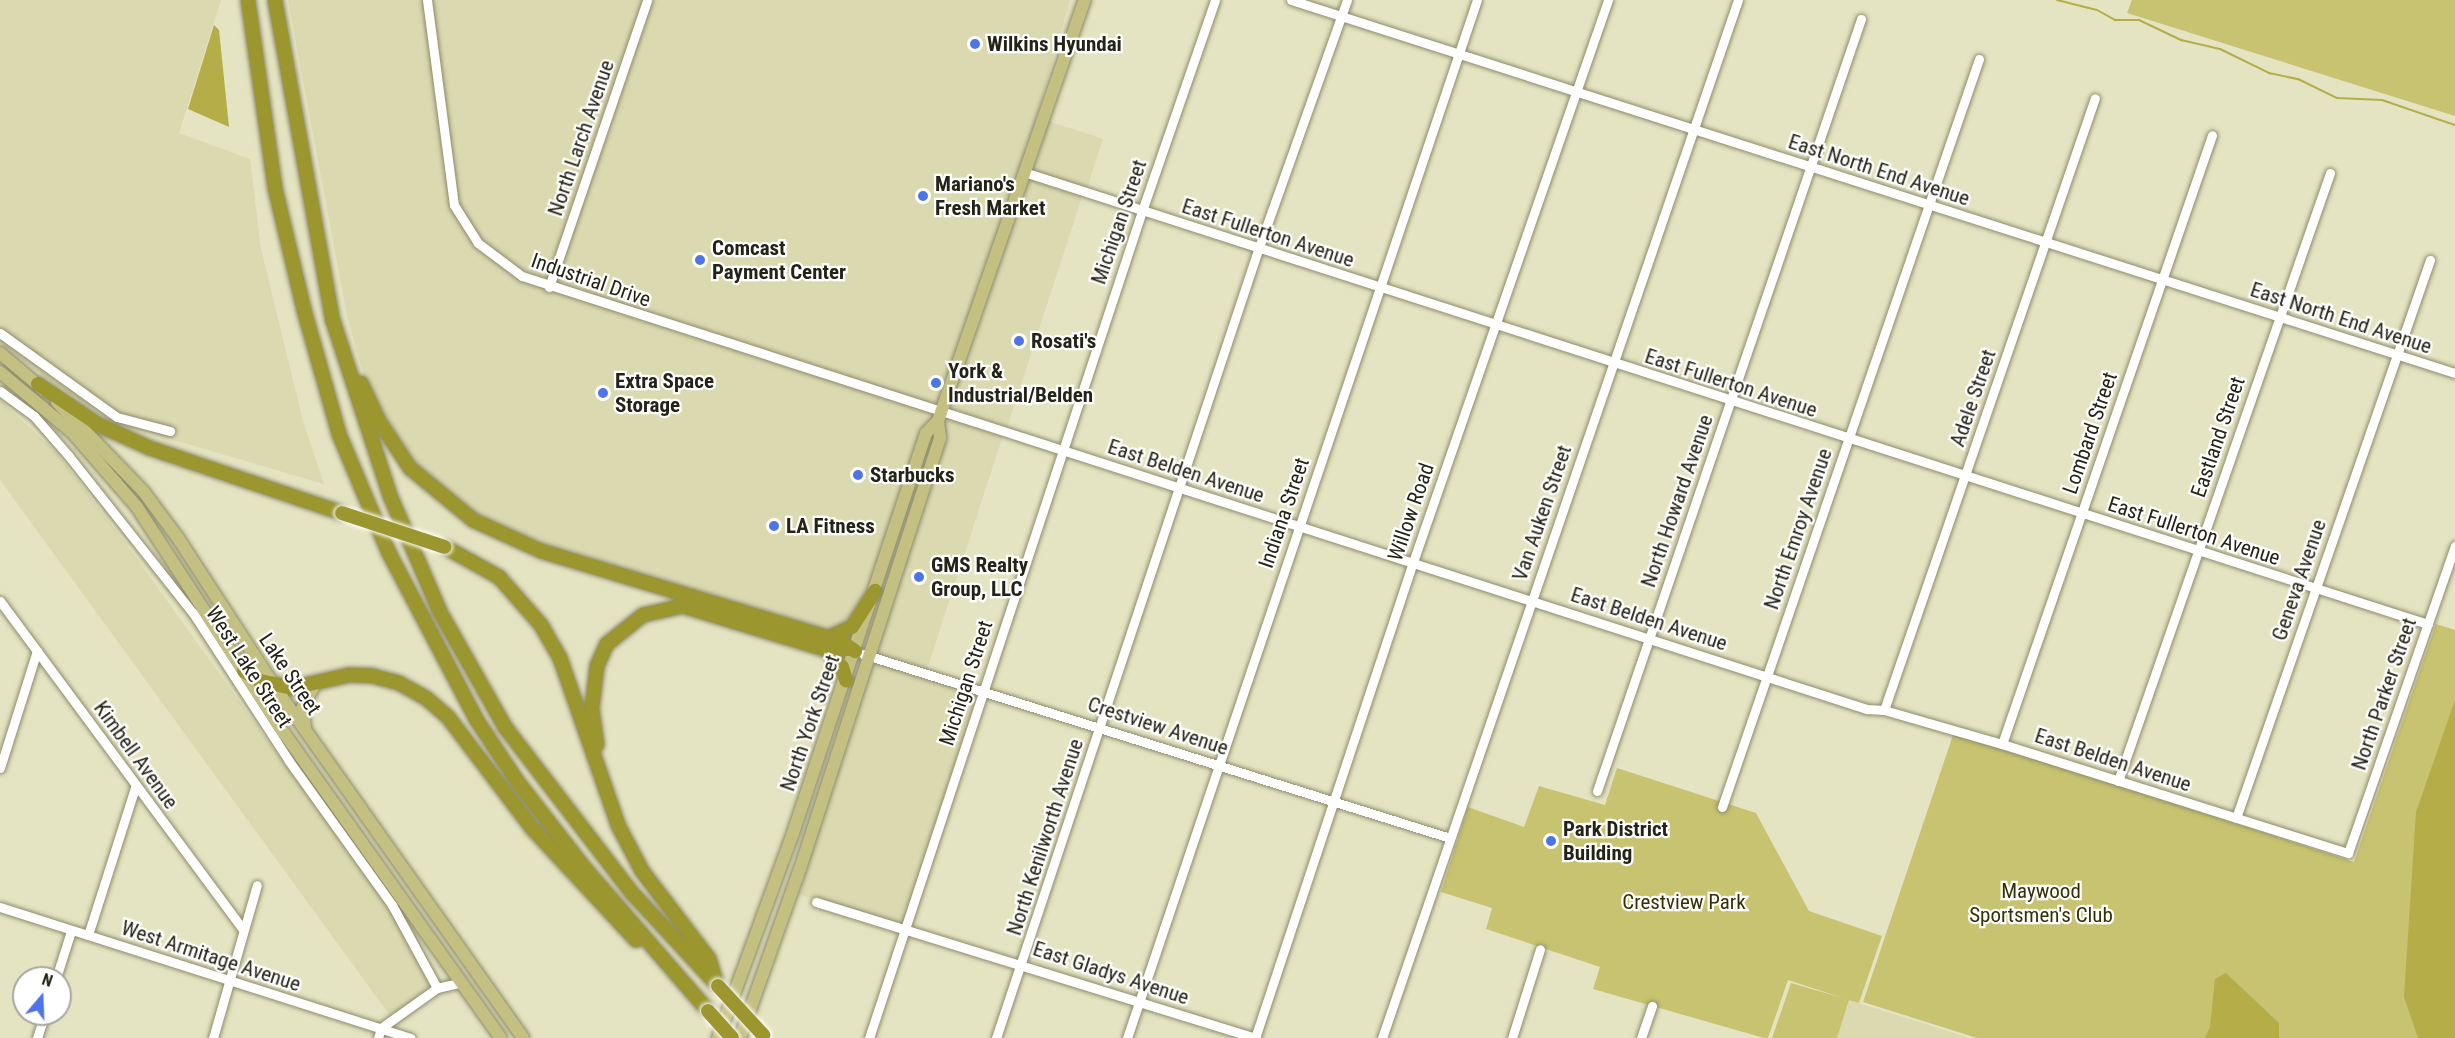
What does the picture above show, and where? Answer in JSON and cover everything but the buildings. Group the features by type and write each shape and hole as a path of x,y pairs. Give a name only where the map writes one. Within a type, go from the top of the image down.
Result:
{"highway":[{"path":"248,0 275,188 304,310 339,434 389,553 476,719 517,781 583,866 732,1038"},
{"path":"275,0 333,321 391,498 440,612 499,716 632,892 764,1037"},
{"path":"333,321 379,421 410,468 473,520 541,551 828,644 842,667 846,680"},
{"path":"38,384 99,425 150,448 445,547 499,578 541,625 560,658 618,825 642,871 709,959 718,986"},
{"path":"828,644 852,627 875,591"},
{"path":"603,781 592,708 595,675 607,644 643,615 684,606 828,644 842,642 857,652"},
{"path":"244,671 274,686 292,688 349,675 374,676 399,682 426,698 448,717 532,828 595,899 708,1011"}],"main road":[{"name":"North York Street","path":"718,1038 846,680 940,438 938,421 1085,0"},
{"name":"Lake Street","path":"0,353 38,384 102,445 142,490 178,538 307,734 523,1038"},
{"name":"Lake Street","path":"0,372 73,433 108,472 184,575 284,734 501,1038"},
{"name":"North York Street","path":"740,1038 800,869 875,591 926,433 938,421"},
{"path":"307,734 302,709 315,683"}],"street":[{"name":"Industrial Drive","path":"427,0 454,205 478,243 503,265 549,287 942,409"},
{"name":"North Larch Avenue","path":"549,287 647,0"},
{"name":"Michigan Street","path":"870,1038 1062,450 1215,0"},
{"name":"East North End Avenue","path":"1291,0 2455,373"},
{"name":"North Kenilworth Avenue","path":"996,1038 1258,250 1347,0"},
{"name":"Indiana Street","path":"1127,1038 1477,0"},
{"name":"Willow Road","path":"1256,1038 1413,562 1608,0"},
{"name":"Van Auken Street","path":"1382,1038 1738,0"},
{"name":"North Howard Avenue","path":"1597,791 1861,19"},
{"name":"North Emroy Avenue","path":"1722,807 1979,59"},
{"name":"Adele Street","path":"1884,710 2095,98"},
{"name":"Lombard Street","path":"2002,744 2212,135"},
{"name":"East Fullerton Avenue","path":"1024,172 1847,440 2428,624"},
{"name":"Eastland Street","path":"2118,781 2330,173"},
{"name":"Geneva Avenue","path":"2236,818 2430,260"},
{"path":"0,333 117,417 170,431"},
{"name":"West Lake Street","path":"0,391 34,416 62,448 193,613 289,761 392,905 437,988"},
{"name":"East Belden Avenue","path":"942,409 1179,488 1867,709 1884,710 2002,744 2348,853"},
{"name":"North Parker Street","path":"2348,853 2455,546"},
{"name":"Kimbell Avenue","path":"0,601 243,929"},
{"path":"0,768 37,651"},
{"name":"Crestview Avenue","path":"857,652 983,689 1450,838"},
{"path":"88,935 136,785"},
{"path":"213,1038 243,942 243,929 257,885"},
{"name":"East Gladys Avenue","path":"816,902 1256,1038"},
{"name":"West Armitage Avenue","path":"0,907 231,981 379,1033 411,1038"},
{"path":"60,966 71,931"},
{"path":"1512,1038 1540,949"},
{"path":"379,1033 437,988 462,982"},
{"path":"1641,1038 1652,1006"}],"shaded area":[{"path":"0,0 221,0 179,133 250,159 261,249 303,421 324,484 129,427 74,397 0,346"},
{"path":"288,0 1070,0 1023,166 862,643 548,547 498,528 452,501 414,465 384,422 365,380 347,316"},
{"path":"214,25 219,30 229,127 188,109"},
{"path":"1045,120 1103,139 1086,190 1028,171"},
{"path":"1025,175 1083,194 1007,427 949,408"},
{"path":"0,400 57,453 130,549 410,939 431,986 391,1017 0,480"},
{"path":"943,413 1004,433 927,671 866,651"},
{"path":"867,658 979,690 912,927 799,894"},
{"path":"2455,700 2455,1038 2418,1038 2404,997 2416,812"},
{"path":"2226,973 2279,1023 2279,1038 2205,1038 2210,1027 2215,979"},
{"path":"1849,1000 1970,1038 1837,1038"}],"green space":[{"path":"2132,0 2455,0 2455,116 2127,13"},
{"name":"Maywood Sportsmen's Club","path":"2436,624 2455,630 2455,1038 1977,1038 1863,1002 1954,732 2354,862"},
{"name":"Crestview Park","path":"1617,768 1756,813 1809,911 1882,936 1859,1003 1849,1000 1837,1038 1772,1038 1791,983 1843,998 1788,980 1768,1038 1764,1038 1593,989 1600,967 1486,929 1492,908 1441,892 1468,807 1524,827 1539,786 1605,805"}],"waterway":[{"path":"2057,0 2097,10 2115,20 2139,20 2181,40 2220,49 2269,73 2298,79 2337,98 2382,100 2455,125"}],"place":[{"name":"Wilkins Hyundai","path":"975,44"},
{"name":"Mariano's Fresh Market","path":"923,196"},
{"name":"Comcast Payment Center","path":"700,260"},
{"name":"Rosati's","path":"1019,341"},
{"name":"York & Industrial/Belden","path":"936,383"},
{"name":"Extra Space Storage","path":"603,393"},
{"name":"Starbucks","path":"858,475"},
{"name":"LA Fitness","path":"774,526"},
{"name":"GMS Realty Group, LLC","path":"919,577"},
{"name":"Park District Building","path":"1551,841"}]}
